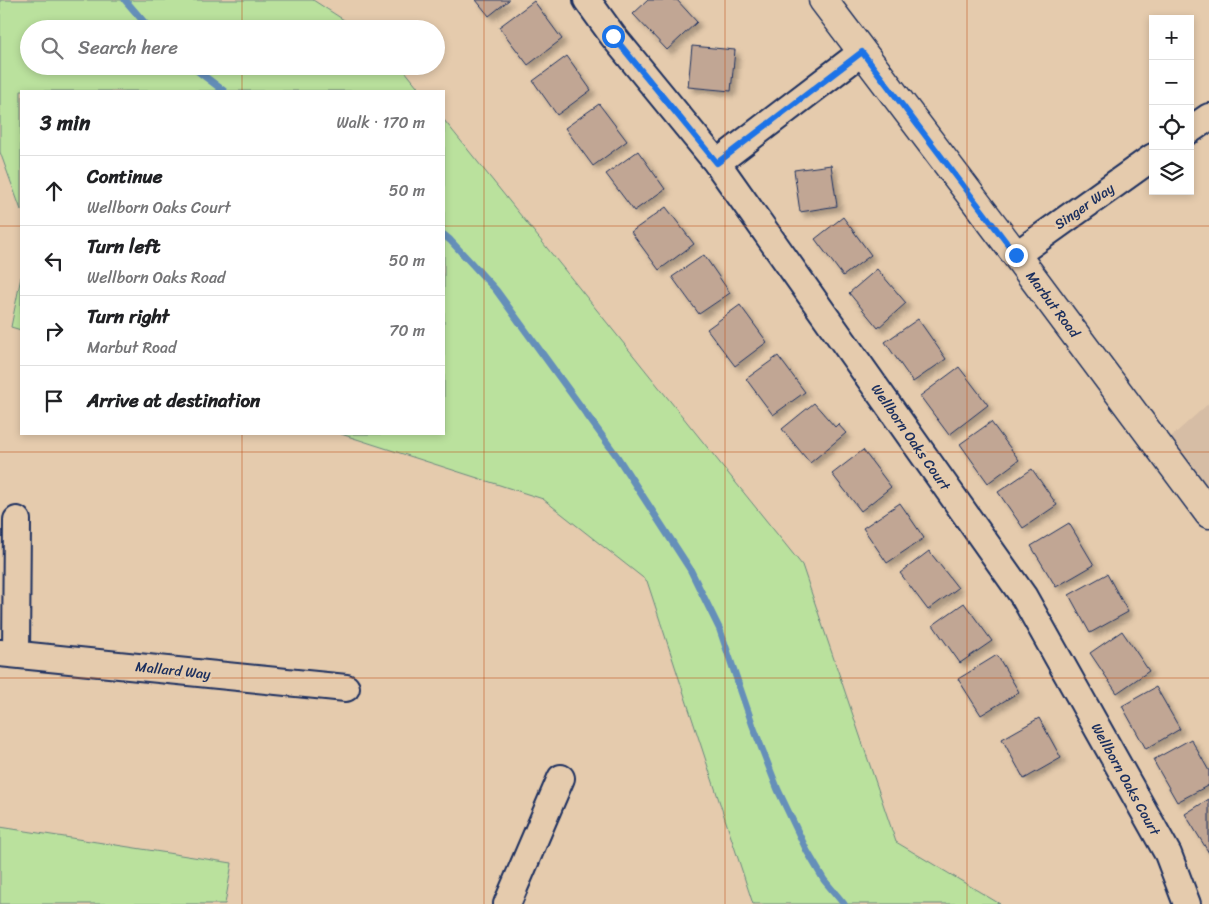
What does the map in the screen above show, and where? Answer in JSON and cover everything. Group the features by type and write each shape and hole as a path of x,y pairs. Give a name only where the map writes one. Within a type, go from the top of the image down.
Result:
{"street":[{"name":"Wellborn Oaks Court","path":"587,0 613,36 717,163 1024,597 1168,854 1187,904"},
{"name":"Marbut Road","path":"823,0 1209,514"},
{"path":"717,163 862,52"},
{"path":"1194,127 1209,117"},
{"name":"Singer Way","path":"1016,255 1149,160"},
{"path":"8,653 17,520"},
{"name":"Mallard Way","path":"8,653 346,688"},
{"path":"507,904 561,778"}],"shaded area":[{"path":"1209,403 1209,510 1161,446"}],"green space":[{"path":"0,0 313,0 344,20 20,20 20,75 408,75 420,90 20,90 20,207 0,152"},
{"path":"445,121 802,565 896,842 1000,904 753,904 647,581 543,499 344,435 445,435"},
{"path":"20,282 20,330 11,327"},
{"path":"0,827 232,863 225,904 0,904"}],"building":[{"path":"476,0 509,0 489,16"},
{"path":"648,0 677,0 697,22 667,50 633,14"},
{"path":"534,1 562,39 528,65 499,27"},
{"path":"692,46 735,50 731,91 688,87"},
{"path":"567,56 591,90 557,115 533,81"},
{"path":"599,104 627,141 593,166 565,128"},
{"path":"638,151 665,189 634,211 606,174"},
{"path":"831,165 837,206 800,212 794,170"},
{"path":"666,207 694,244 659,270 631,232"},
{"path":"843,217 871,255 843,276 815,239"},
{"path":"704,255 730,293 699,314 672,277"},
{"path":"877,269 906,303 878,328 849,293"},
{"path":"740,305 767,342 735,366 707,329"},
{"path":"918,319 946,359 913,382 885,342"},
{"path":"778,356 805,392 773,415 746,379"},
{"path":"959,367 988,405 949,435 920,396"},
{"path":"814,403 835,427 838,424 846,433 810,463 782,429"},
{"path":"991,422 1019,460 988,483 960,444"},
{"path":"863,450 891,487 861,511 832,474"},
{"path":"1032,469 1057,505 1023,528 998,492"},
{"path":"900,503 924,538 887,563 863,528"},
{"path":"1069,523 1094,565 1056,587 1031,546"},
{"path":"929,551 958,588 928,610 900,573"},
{"path":"1107,574 1128,612 1090,633 1069,595"},
{"path":"964,603 992,641 960,663 933,625"},
{"path":"1122,631 1149,671 1117,693 1090,653"},
{"path":"997,655 1019,692 981,715 958,679"},
{"path":"1156,687 1180,729 1146,749 1122,706"},
{"path":"1039,718 1061,758 1024,779 1002,739"},
{"path":"1191,739 1209,771 1209,785 1177,802 1153,760"},
{"path":"1209,799 1209,853 1185,814"}],"waterway":[{"path":"125,0 142,20"},
{"path":"203,75 223,90"},
{"path":"445,236 496,290 616,455 690,569 720,630 753,726 778,790 807,851 824,880 844,904"}],"route":[{"path":"613,36 717,163 862,52 1016,255"}]}
